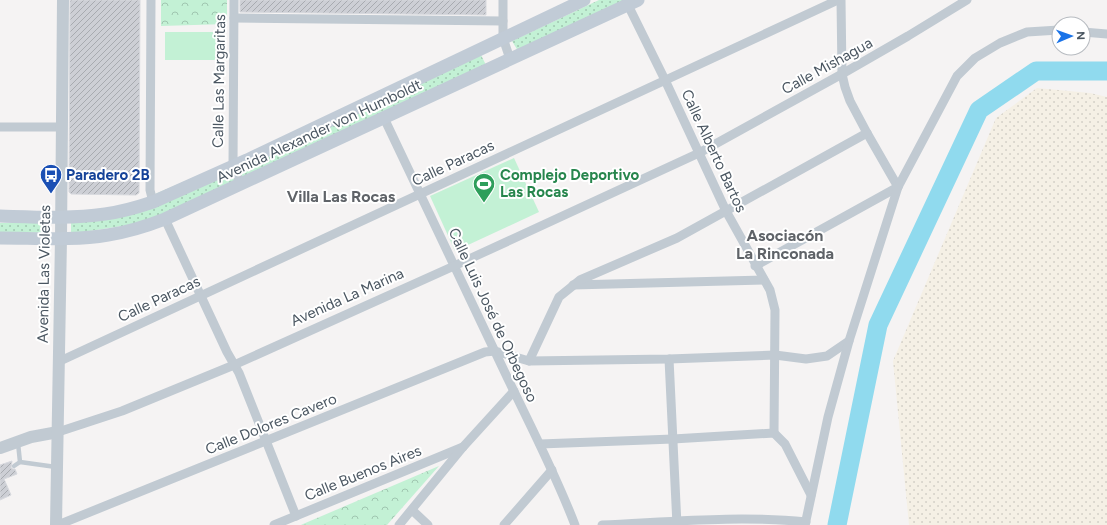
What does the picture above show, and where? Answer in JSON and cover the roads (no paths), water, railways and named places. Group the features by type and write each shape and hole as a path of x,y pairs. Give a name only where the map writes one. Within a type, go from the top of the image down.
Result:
{"main road":[{"name":"Avenida Alexander von Humboldt","path":"0,216 61,217 106,214 153,202 583,0"},
{"name":"Avenida Alexander von Humboldt","path":"0,238 93,237 143,227 165,219 510,60 631,1"}],"street":[{"name":"Avenida Las Violetas","path":"57,525 63,0"},
{"path":"151,0 150,190 153,202"},
{"name":"Calle Las Margaritas","path":"234,0 232,166 241,185"},
{"path":"503,0 503,38 510,60"},
{"path":"839,0 842,74 844,87 867,134 898,187"},
{"name":"Calle Paracas","path":"58,362 839,0"},
{"name":"Calle Mishagua","path":"699,153 842,74 967,0"},
{"name":"Calle Alberto Bartos","path":"631,1 665,80 726,211 755,266 770,290 774,310 774,433"},
{"path":"234,18 503,21"},
{"path":"602,525 775,518 805,523 828,417 849,341 898,187 957,76 975,58 1000,43 1027,32 1051,30"},
{"path":"1091,33 1107,34"},
{"name":"Calle Luis José de Orbegoso","path":"384,118 565,497 575,525"},
{"path":"0,127 62,127"},
{"path":"529,361 559,296 580,280 677,238 867,134"},
{"name":"Avenida La Marina","path":"0,448 31,437 58,432 122,411 234,365 699,153"},
{"path":"755,266 898,187"},
{"path":"165,219 200,296 239,373 296,516"},
{"path":"573,286 764,280"},
{"path":"495,351 529,361 669,359 775,355 806,359 827,356 849,341"},
{"name":"Calle Dolores Cavero","path":"57,525 485,352 495,351"},
{"path":"669,359 677,523"},
{"path":"399,525 463,447 514,391"},
{"path":"540,444 673,439 774,433 785,444 811,495"},
{"name":"Calle Buenos Aires","path":"274,525 463,447"},
{"path":"504,525 552,470"},
{"path":"412,510 428,525"}],"lane":[{"path":"18,441 20,462"},
{"path":"14,466 20,462 57,467"}],"waterway":[{"path":"837,525 878,325 979,110 1036,71 1107,71"}],"place":[{"name":"Paradero 2B","path":"51,194"},
{"name":"Complejo Deportivo Las Rocas","path":"484,204"}],"district":[{"name":"Villa Las Rocas","path":"341,196"},
{"name":"Asociacón La Rinconada","path":"785,244"}]}
